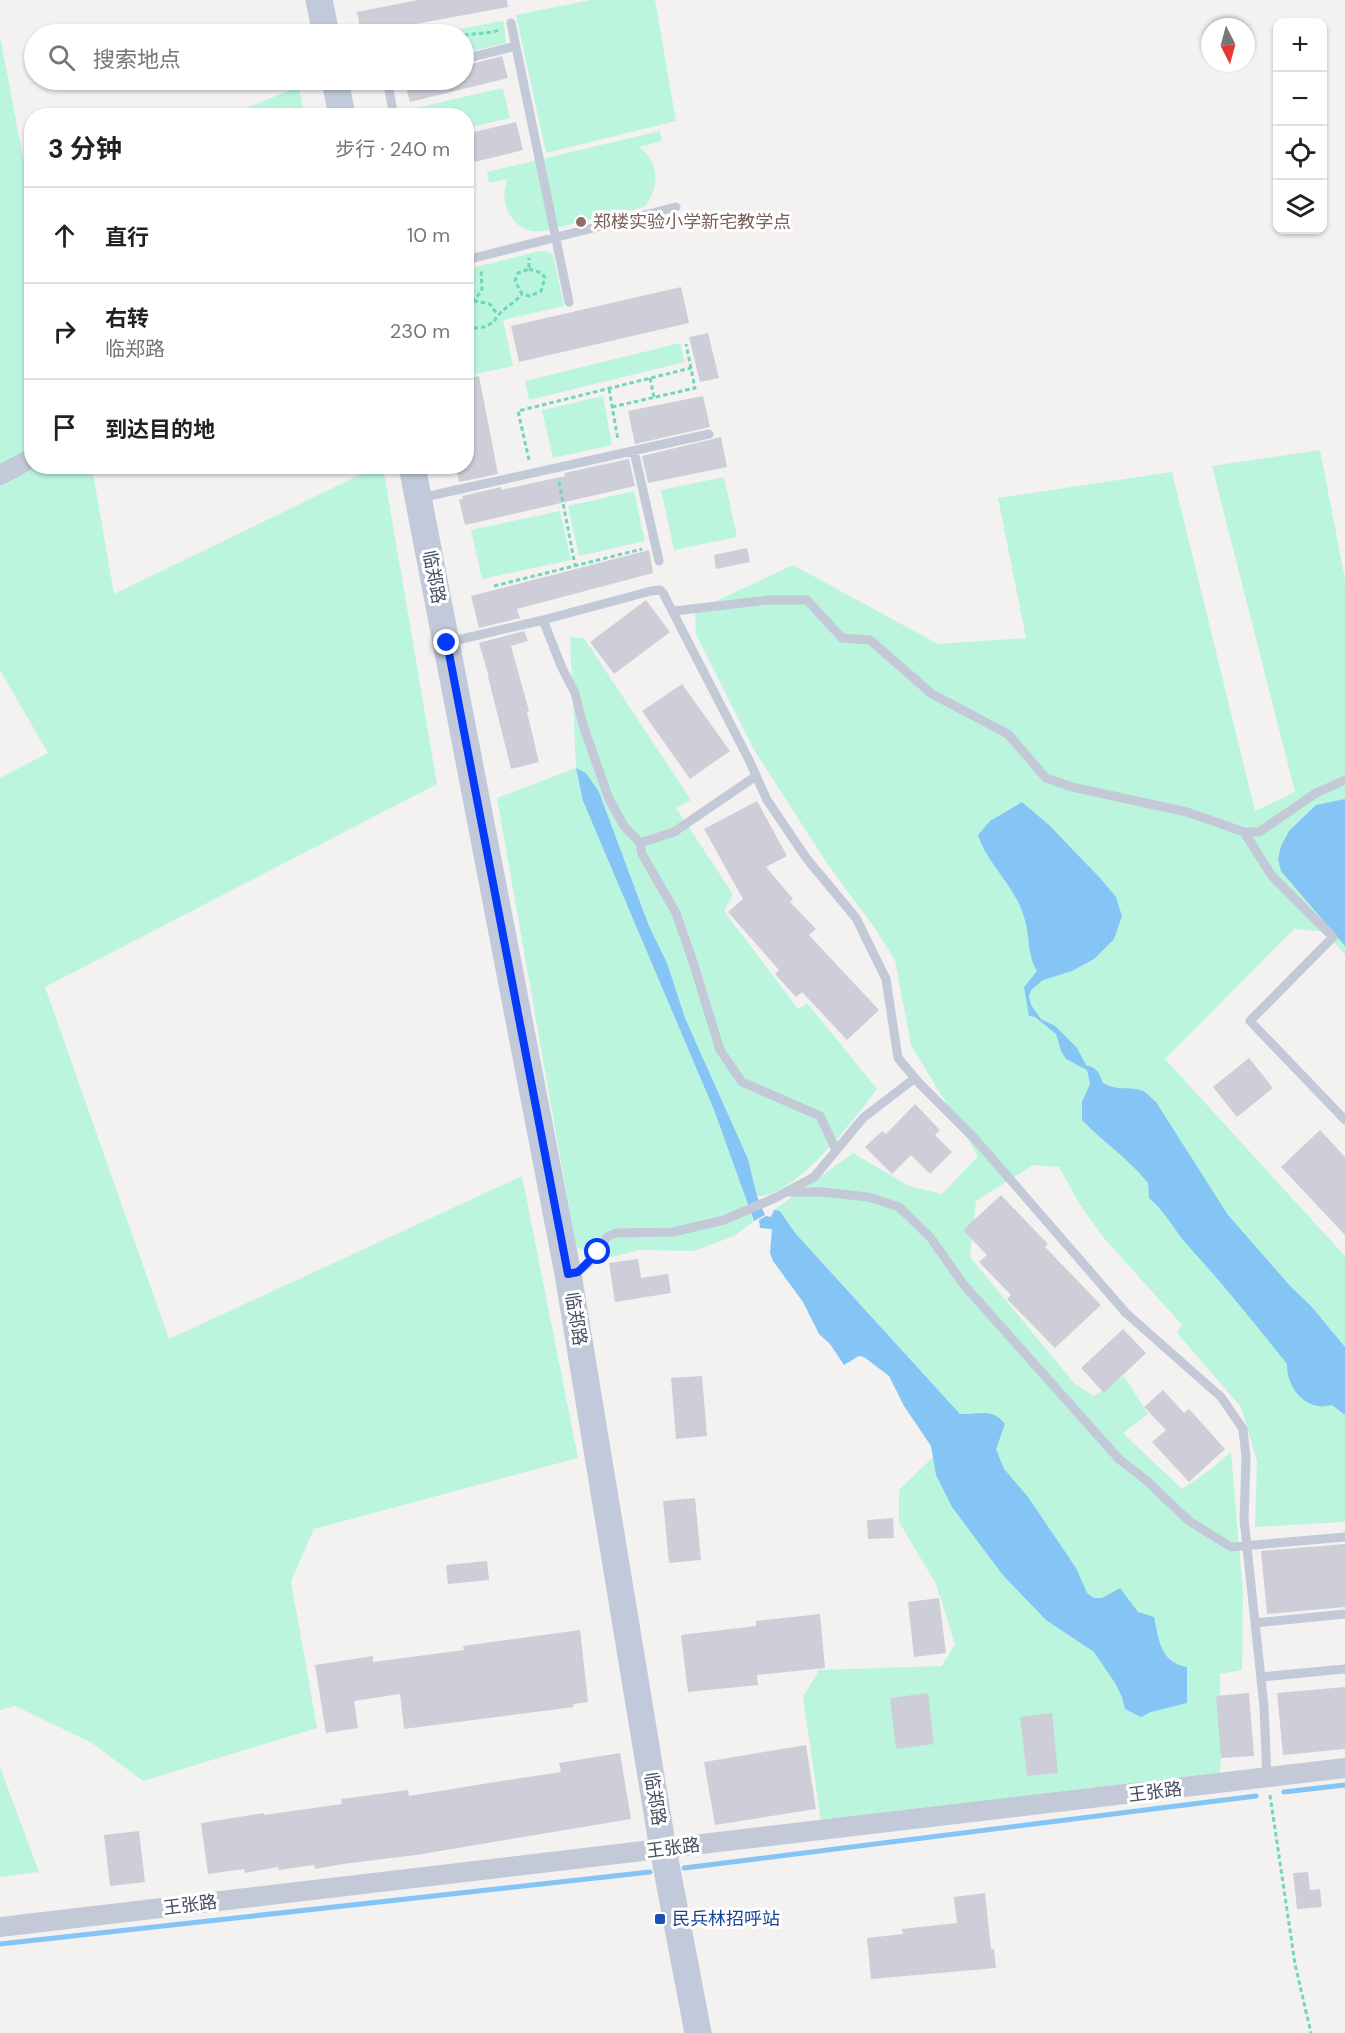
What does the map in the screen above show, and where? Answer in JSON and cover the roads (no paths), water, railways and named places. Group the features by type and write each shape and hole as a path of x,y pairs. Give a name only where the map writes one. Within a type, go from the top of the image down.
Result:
{"main road":[{"path":"319,0 324,24"},
{"path":"337,90 340,108"},
{"name":"临郑路","path":"413,474 568,1274 663,1849 698,2033"}],"street":[{"path":"0,475 24,462"},
{"name":"王张路","path":"0,1927 1345,1768"}],"lane":[{"path":"511,23 569,302"},
{"path":"474,56 516,46"},
{"path":"389,90 392,108"},
{"path":"474,257 676,207"},
{"path":"418,499 710,434"},
{"path":"634,451 658,561"},
{"path":"447,643 543,621 655,590 663,593 767,800 807,859 856,918 886,979 898,1058 976,1140 1126,1313 1221,1397 1243,1429 1246,1458 1244,1519 1261,1677 1267,1779"},
{"path":"674,611 768,600 807,600 842,638 870,640 932,694 1008,734 1046,778 1072,787 1187,812 1244,832 1258,832 1316,793 1345,780"},
{"path":"543,621 575,693 583,725 609,800 624,826 640,843 642,854 676,914 720,1050 742,1082 820,1116 836,1150"},
{"path":"640,843 674,832 756,776"},
{"path":"1244,832 1272,876 1333,937 1250,1021 1345,1120"},
{"path":"568,1274 578,1272 598,1252 607,1237 616,1233 673,1232 724,1220 814,1177 863,1118 915,1078"},
{"path":"786,1192 822,1192 868,1197 899,1206 930,1237 964,1285 1119,1459 1147,1480 1189,1521 1231,1546 1345,1537"},
{"path":"1256,1623 1345,1614"},
{"path":"1261,1677 1345,1669"}],"water":[{"path":"576,768 586,773 599,792 649,926 667,963 685,1018 748,1159 757,1196 765,1215 754,1221 714,1110 583,801"},
{"path":"1345,799 1345,946 1281,871 1278,859 1281,846 1289,831 1316,805"},
{"path":"1022,802 1049,825 1100,878 1116,897 1122,916 1114,939 1094,959 1072,971 1043,980 1031,990 1029,997 1031,1005 1041,1019 1055,1026 1077,1048 1086,1065 1097,1071 1103,1083 1114,1087 1140,1090 1156,1102 1228,1215 1345,1347 1345,1415 1332,1405 1310,1404 1294,1390 1287,1371 1287,1364 1149,1198 1148,1183 1133,1166 1082,1120 1082,1102 1090,1084 1087,1070 1066,1059 1056,1034 1035,1017 1029,1016 1024,987 1037,971 1032,958 1024,917 1014,895 982,846 978,835 990,821"},
{"path":"774,1210 780,1211 796,1234 960,1414 995,1415 1005,1424 996,1449 1004,1469 1028,1497 1076,1568 1087,1593 1094,1598 1102,1598 1120,1588 1138,1612 1154,1617 1162,1649 1171,1661 1187,1667 1187,1703 1151,1712 1141,1717 1125,1709 1115,1683 1094,1652 1046,1620 1002,1574 952,1507 936,1475 931,1446 904,1406 889,1376 864,1357 859,1356 844,1365 830,1344 819,1334 803,1302 773,1261 770,1253 772,1229 760,1228 759,1220 766,1216 771,1217"}],"waterway":[{"path":"1284,1792 1345,1785"},
{"path":"684,1868 1256,1796"},
{"path":"0,1944 650,1872"}],"place":[{"name":"郑楼实验小学新宅教学点","path":"581,222"},
{"name":"民兵林招呼站","path":"660,1919"}]}
